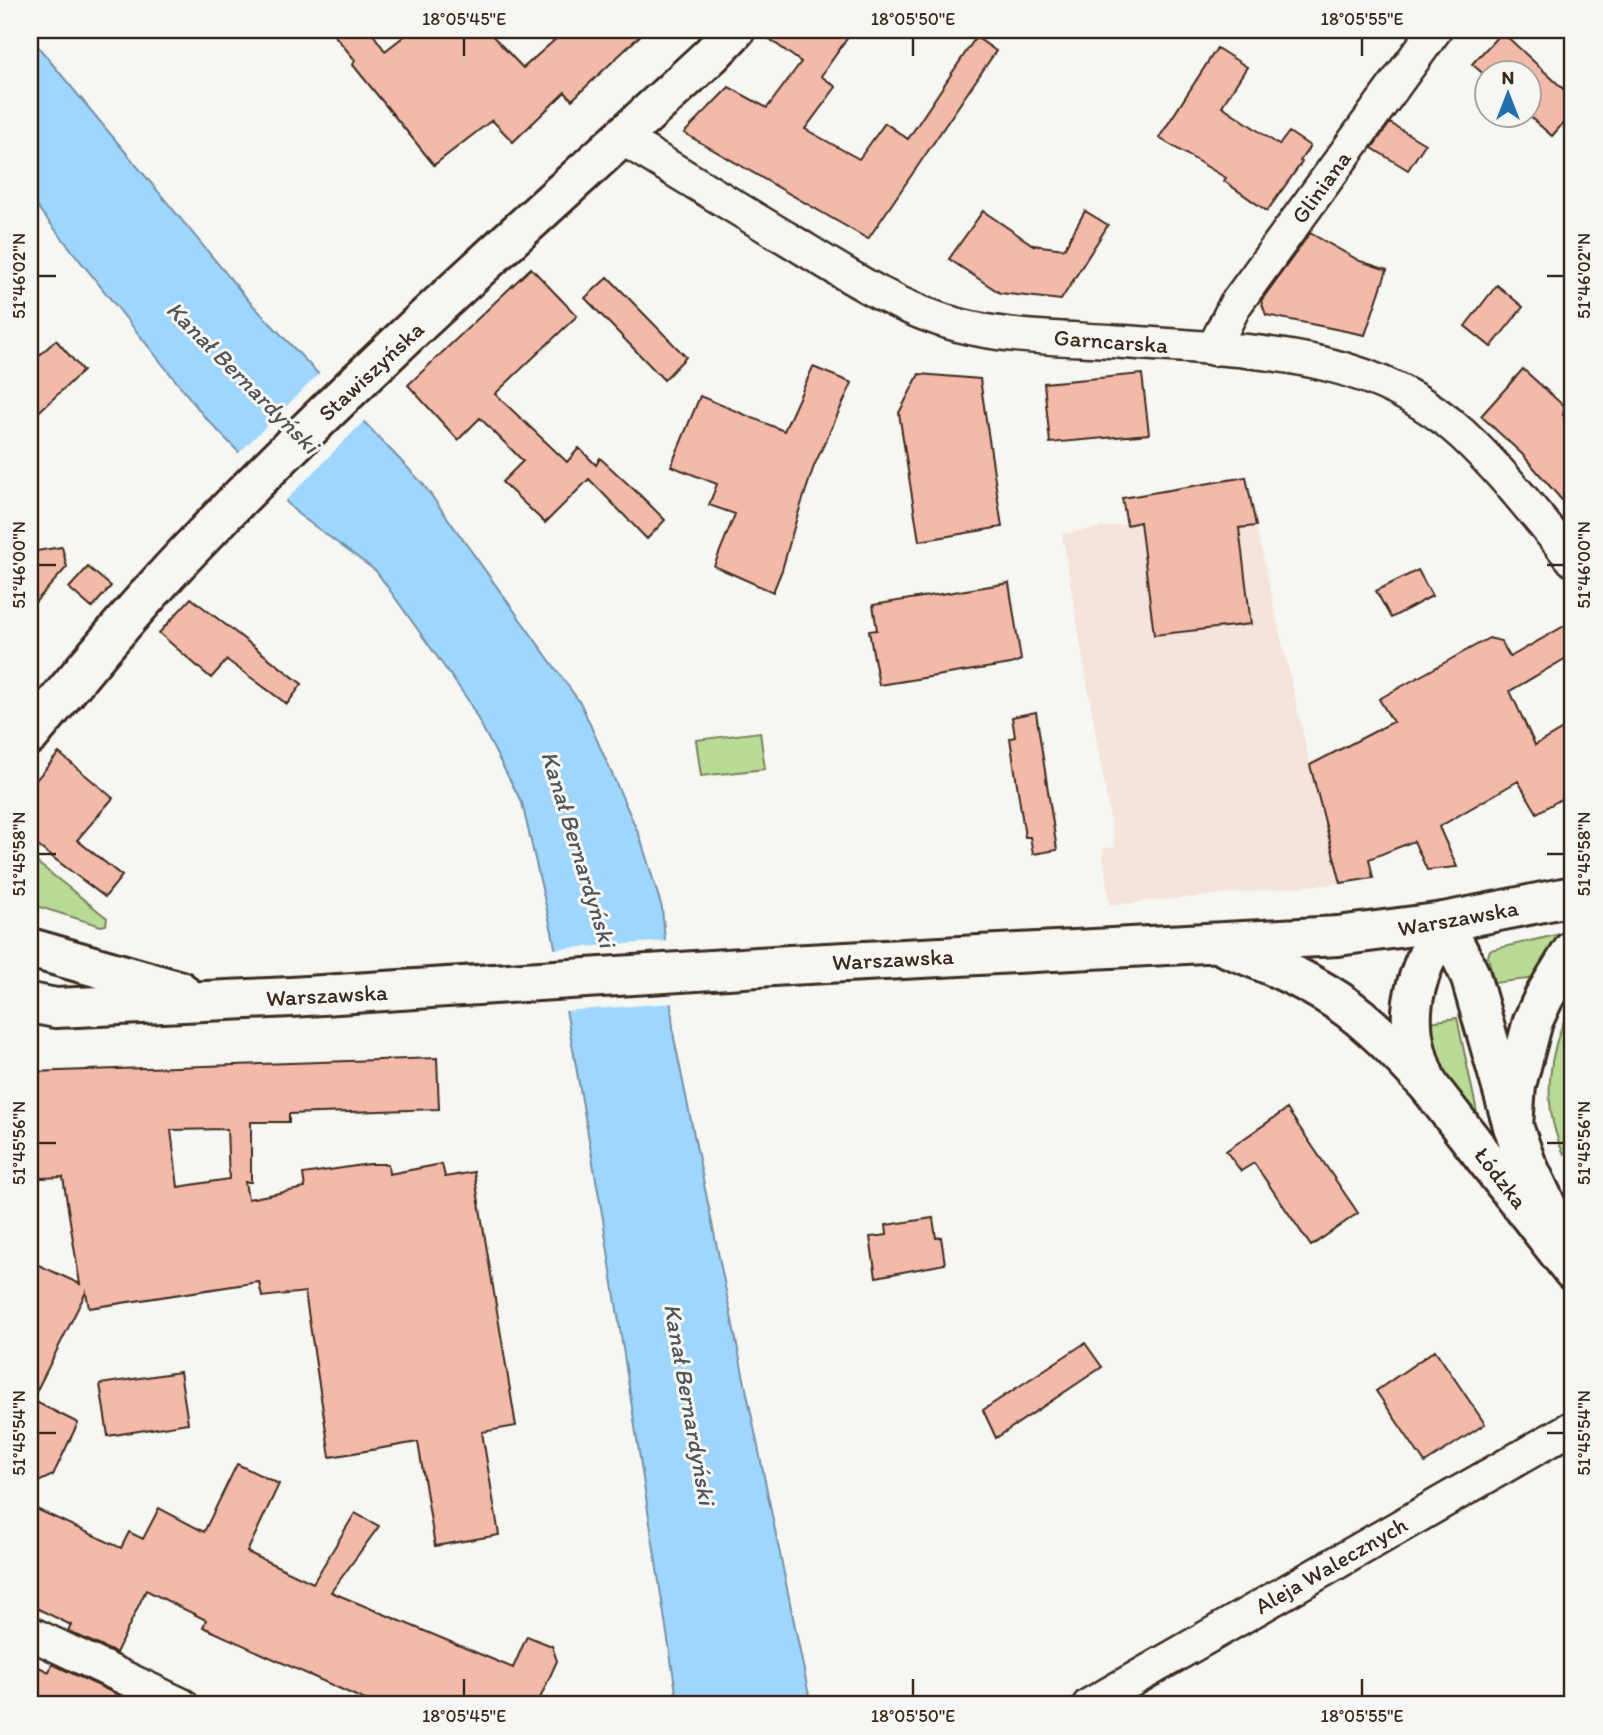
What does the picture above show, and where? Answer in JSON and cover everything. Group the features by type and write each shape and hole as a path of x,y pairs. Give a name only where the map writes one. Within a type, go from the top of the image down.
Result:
{"street":[{"name":"Stawiszyńska","path":"30,735 148,594 221,518 365,376 735,30"},
{"name":"Gliniana","path":"1213,349 1235,305 1435,30"},
{"name":"Garncarska","path":"622,138 862,285 908,307 957,325 1008,334 1306,358 1359,372 1411,397 1460,433 1503,478 1573,560"},
{"name":"Warszawska","path":"38,1008 291,997 789,965 1338,936 1444,922 1573,896"},
{"path":"1429,1086 1413,1045 1410,1024 1417,983 1427,954 1444,922"},
{"name":"Łódzka","path":"1444,922 1469,975 1526,1163 1573,1263"},
{"path":"1215,942 1293,975 1339,1002 1393,1049 1429,1086"},
{"name":"Warszawska","path":"30,948 209,999"},
{"path":"1513,1126 1516,1085 1533,1021 1544,997 1573,950"},
{"name":"Łódzka","path":"1429,1086 1573,1271"},
{"name":"Aleja Walecznych","path":"1089,1705 1573,1427"},
{"path":"30,1633 182,1705"}],"shaded area":[{"path":"1251,504 1310,765 1341,883 1110,905 1102,849 1115,847 1062,534"}],"green space":[{"path":"760,732 765,769 701,776 696,740"},
{"path":"30,857 107,918 106,925 101,926 30,904"},
{"path":"1565,933 1537,978 1494,983 1488,956 1490,950"},
{"path":"1573,1001 1569,1096 1573,1106 1573,1141 1564,1154 1552,1116 1550,1077 1558,1038"},
{"path":"1457,1018 1479,1119 1444,1080 1423,1023"}],"water":[{"name":"Kanał Bernardyński","path":"30,37 248,300 423,484 581,704 640,837 662,908 674,1038 811,1705 678,1705 603,1219 553,936 522,803 468,700 376,571 298,514 204,416 30,198"}],"pier":[{"path":"321,372 366,419 283,503 237,455"},
{"path":"669,941 674,1003 563,1011 552,949"}],"building":[{"path":"330,30 370,30 385,51 412,30 487,30 523,68 566,30 646,30 572,100 565,92 513,142 492,120 434,165 353,65 355,60"},
{"path":"757,30 853,30 821,76 836,87 805,129 859,159 885,123 908,139 976,37 996,51 868,239 684,133 729,87 767,108 801,62"},
{"path":"1502,32 1532,60 1476,60"},
{"path":"1217,48 1247,67 1222,106 1279,145 1289,132 1310,146 1300,161 1302,162 1267,211 1224,181 1226,178 1159,138"},
{"path":"1544,71 1573,98 1573,112 1552,136 1544,129"},
{"path":"1390,123 1425,144 1408,170 1372,148"},
{"path":"983,211 1033,245 1064,249 1085,211 1108,225 1061,300 1000,293 949,259"},
{"path":"1310,233 1360,261 1387,270 1365,335 1266,315 1261,301"},
{"path":"531,268 577,316 495,394 567,462 579,448 596,465 600,458 642,497 665,520 647,539 589,479 545,523 502,482 523,461 480,418 458,440 408,385"},
{"path":"608,277 686,357 664,380 585,298"},
{"path":"1497,285 1523,307 1491,347 1465,326"},
{"path":"56,340 83,371 30,420 30,364"},
{"path":"813,367 852,383 814,466 773,592 714,566 735,514 709,505 717,484 671,466 700,396 784,431"},
{"path":"1523,369 1565,407 1563,415 1573,426 1573,513 1522,454 1481,416"},
{"path":"919,374 980,379 1002,527 919,541 899,413"},
{"path":"1142,374 1149,434 1050,443 1044,383"},
{"path":"1246,477 1256,526 1239,528 1251,624 1154,635 1140,522 1127,525 1122,498"},
{"path":"62,547 67,567 30,608 30,552"},
{"path":"88,567 111,586 92,608 69,588"},
{"path":"1418,570 1432,596 1391,618 1376,591"},
{"path":"1009,583 1021,660 1011,664 879,685 869,631 877,630 873,605"},
{"path":"191,598 302,684 287,704 227,660 211,678 159,633"},
{"path":"1573,621 1573,654 1510,691 1535,745 1573,723 1573,792 1537,813 1518,781 1439,827 1457,867 1427,870 1414,841 1369,859 1373,878 1341,883 1310,765 1393,722 1379,699 1489,638 1501,641 1510,657"},
{"path":"1036,712 1057,850 1033,854 1030,837 1025,837 1010,738 1015,737 1012,717"},
{"path":"59,753 113,798 77,840 122,876 105,897 30,840 30,787"},
{"path":"437,1058 439,1109 289,1114 289,1122 251,1122 251,1182 245,1182 248,1199 305,1188 303,1174 369,1164 388,1164 389,1174 442,1164 445,1177 474,1172 516,1426 482,1432 499,1535 435,1546 418,1442 330,1457 305,1292 262,1297 259,1282 89,1308 86,1292 32,1400 78,1423 53,1475 30,1486 30,1261 80,1284 63,1177 41,1178 30,1172 30,1072","holes":["227,1129 229,1179 178,1187 171,1130"]},
{"path":"1287,1109 1358,1213 1311,1246 1254,1163 1241,1171 1226,1151"},
{"path":"933,1218 936,1238 941,1237 945,1264 876,1277 870,1237 887,1235 886,1225"},
{"path":"1085,1343 1102,1367 996,1438 983,1410"},
{"path":"1435,1350 1485,1424 1425,1463 1376,1391"},
{"path":"180,1372 188,1423 108,1436 100,1384"},
{"path":"237,1464 279,1484 247,1552 313,1583 355,1513 379,1526 331,1592 513,1668 527,1636 552,1646 557,1661 537,1705 376,1705 203,1627 206,1620 146,1590 116,1653 68,1631 71,1625 30,1605 30,1506 121,1548 129,1532 143,1539 159,1508 204,1532"},
{"path":"30,1663 49,1672 52,1664 140,1705 30,1705"}]}
